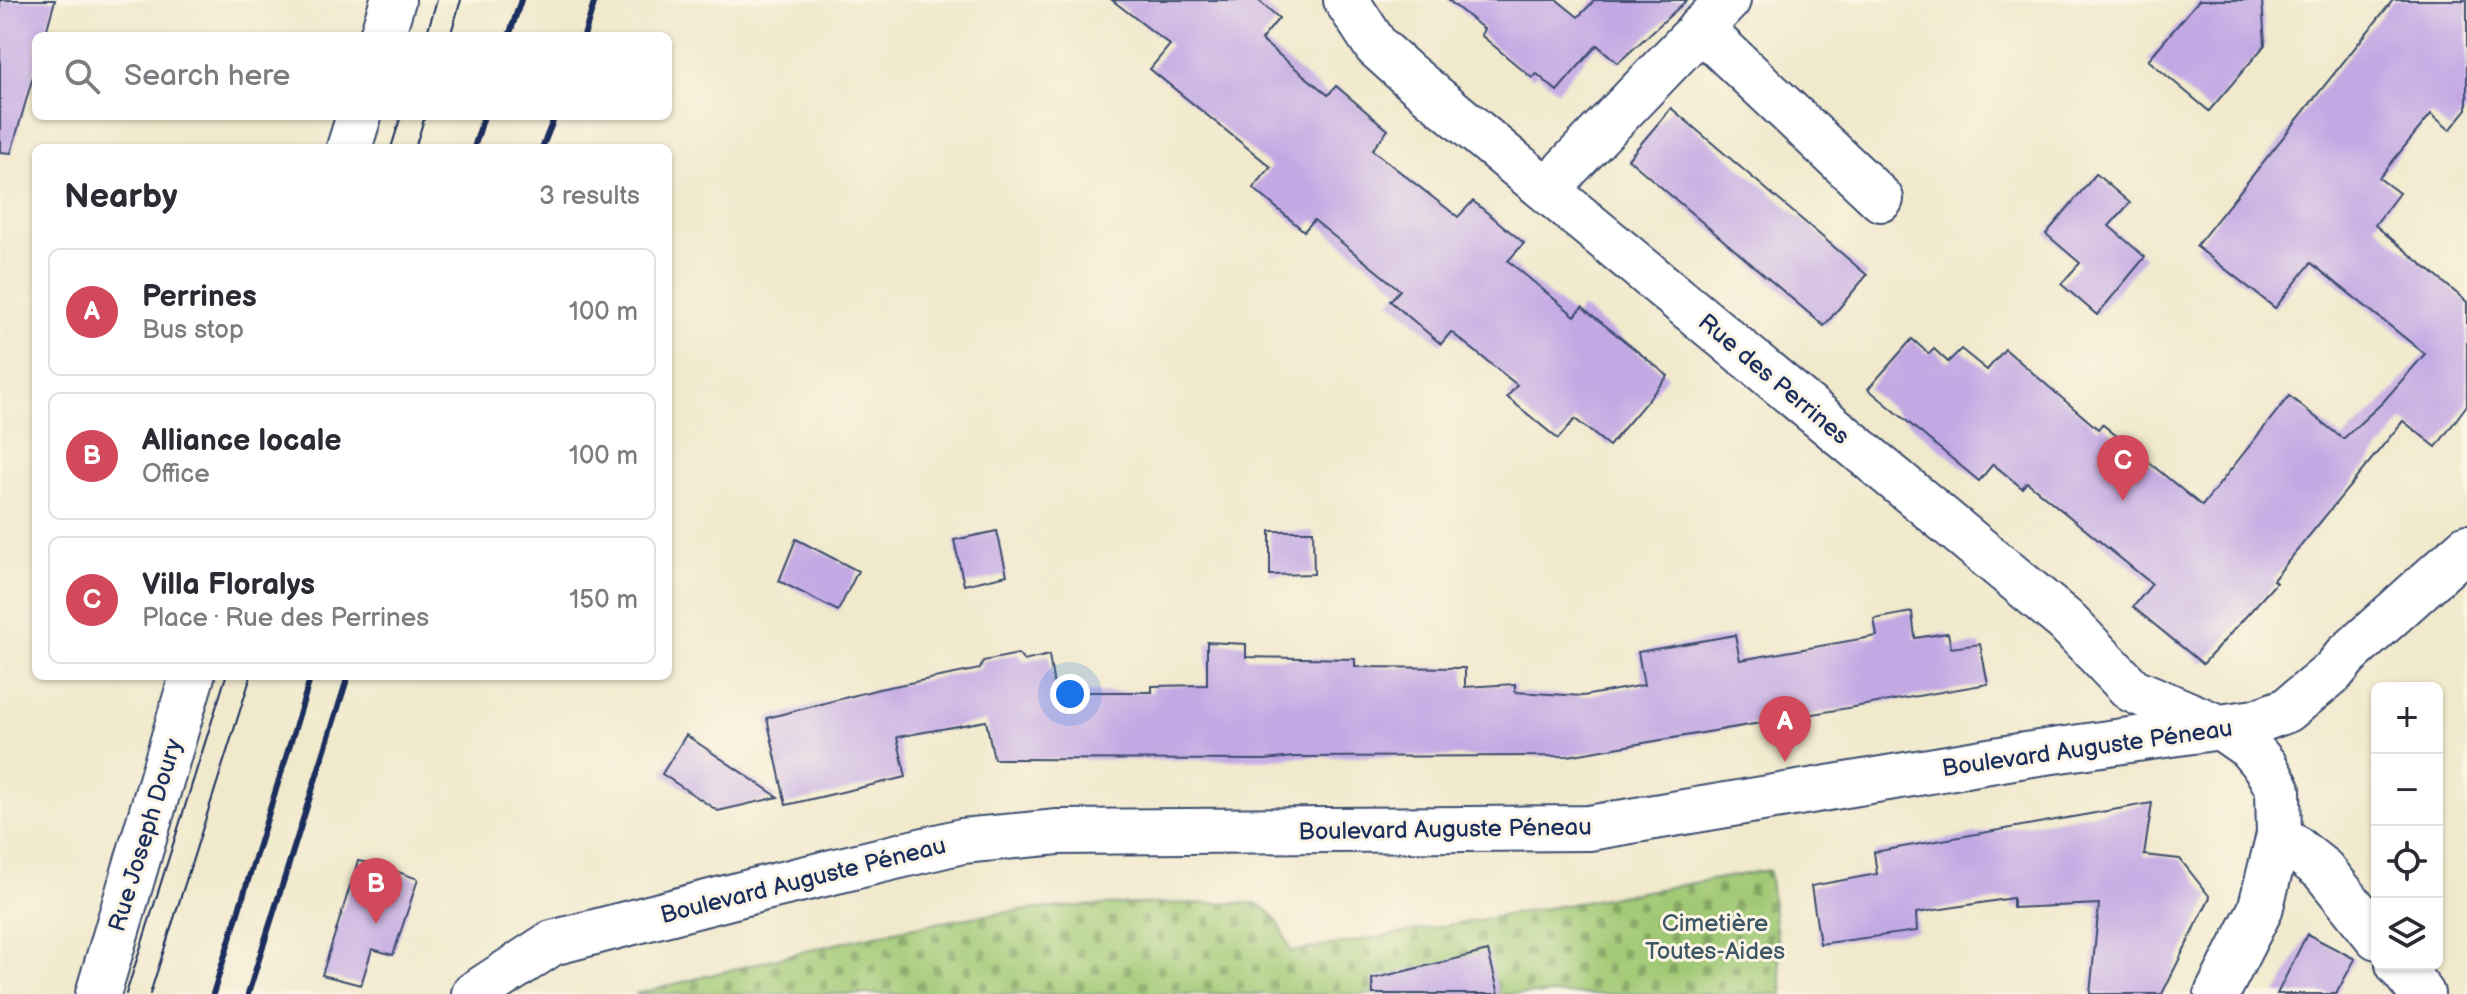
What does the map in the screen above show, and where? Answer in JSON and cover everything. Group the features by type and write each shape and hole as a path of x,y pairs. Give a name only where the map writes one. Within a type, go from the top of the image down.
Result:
{"street":[{"path":"383,32 393,0"},
{"name":"Rue des Perrines","path":"1346,0 1376,46 2066,621 2132,690 2223,729 2249,747 2278,789 2279,835 2260,910 2217,994"},
{"path":"1549,191 1714,14 1881,199"},
{"path":"350,144 358,120"},
{"name":"Boulevard Auguste Péneau","path":"474,994 552,943 962,841 1058,832 1589,828 2087,745 2223,729 2255,722 2287,710 2333,672 2346,656 2467,547"},
{"name":"Rue Joseph Doury","path":"98,994 191,680"},
{"path":"2279,835 2323,870 2371,930"},
{"path":"2403,970 2422,994"}],"green space":[{"name":"Cimetière Toutes-Aides","path":"1769,870 1783,994 635,994 872,936 1017,911 1106,905 1255,903 1274,917 1291,952"}],"building":[{"path":"0,0 55,0 46,32 32,32 32,80 11,153 0,152"},
{"path":"1112,0 1258,0 1279,18 1261,40 1328,95 1336,86 1388,130 1372,150 1458,217 1473,201 1524,243 1508,261 1575,316 1582,307 1668,376 1609,446 1575,419 1558,439 1507,397 1517,385 1451,332 1441,344 1390,301 1400,290 1314,220 1304,231 1253,188 1271,167 1150,69 1170,45"},
{"path":"1448,0 1557,0 1578,17 1595,0 1687,0 1618,63 1597,45 1557,91 1537,74 1532,78 1481,35 1484,29"},
{"path":"2199,0 2262,0 2265,45 2209,111 2148,60"},
{"path":"2393,0 2467,0 2467,109 2450,130 2431,114 2379,178 2399,193 2375,225 2467,302 2467,405 2436,447 2403,421 2273,580 2276,583 2203,664 2133,607 2152,584 2027,482 2022,488 1993,464 1979,481 1868,389 1912,339 1929,354 1934,349 1948,362 1961,349 1987,370 2005,349 2098,429 2102,424 2202,506 2289,396 2343,439 2383,402 2425,354 2311,263 2275,308 2196,246"},
{"path":"1671,108 1867,275 1824,326 1628,159"},
{"path":"2096,174 2130,203 2109,226 2145,257 2097,315 2061,284 2080,263 2046,234"},
{"path":"997,531 1007,575 964,585 954,540"},
{"path":"1270,531 1313,531 1314,574 1270,575"},
{"path":"796,539 858,571 838,611 779,581"},
{"path":"1912,612 1915,638 1948,633 1951,648 1980,644 1988,684 1568,756 1294,757 1265,760 994,759 986,721 897,737 906,777 786,805 767,718 879,689 980,669 983,661 1018,654 1024,661 1049,655 1055,692 1152,692 1152,686 1207,685 1207,642 1246,644 1246,657 1355,659 1355,667 1465,668 1465,687 1515,684 1515,692 1583,696 1644,685 1638,652 1735,635 1740,660 1877,636 1874,619"},
{"path":"686,735 778,797 718,811 662,774"},
{"path":"2152,803 2144,855 2180,859 2210,897 2162,994 2090,994 2099,904 2013,908 2013,898 1916,913 1917,931 1820,944 1811,886 1877,874 1874,852"},
{"path":"358,861 418,879 393,955 372,949 361,985 322,975"},
{"path":"2307,934 2355,959 2336,994 2277,994"},
{"path":"1488,951 1499,994 1373,994 1372,979"}],"tram line":[{"path":"427,32 437,0"},
{"path":"451,32 461,0"},
{"path":"392,144 400,120"},
{"path":"416,144 424,120"},
{"path":"126,994 225,680"},
{"path":"150,994 250,680"}],"railway":[{"path":"510,32 521,0"},
{"path":"585,32 595,0"},
{"path":"475,144 483,120"},
{"path":"544,144 553,120"},
{"path":"213,994 310,680"},
{"path":"248,994 347,680"}],"place":[{"name":"Villa Floralys","path":"2123,501"},
{"name":"Perrines","path":"1785,762"},
{"name":"Alliance locale","path":"376,924"}]}
